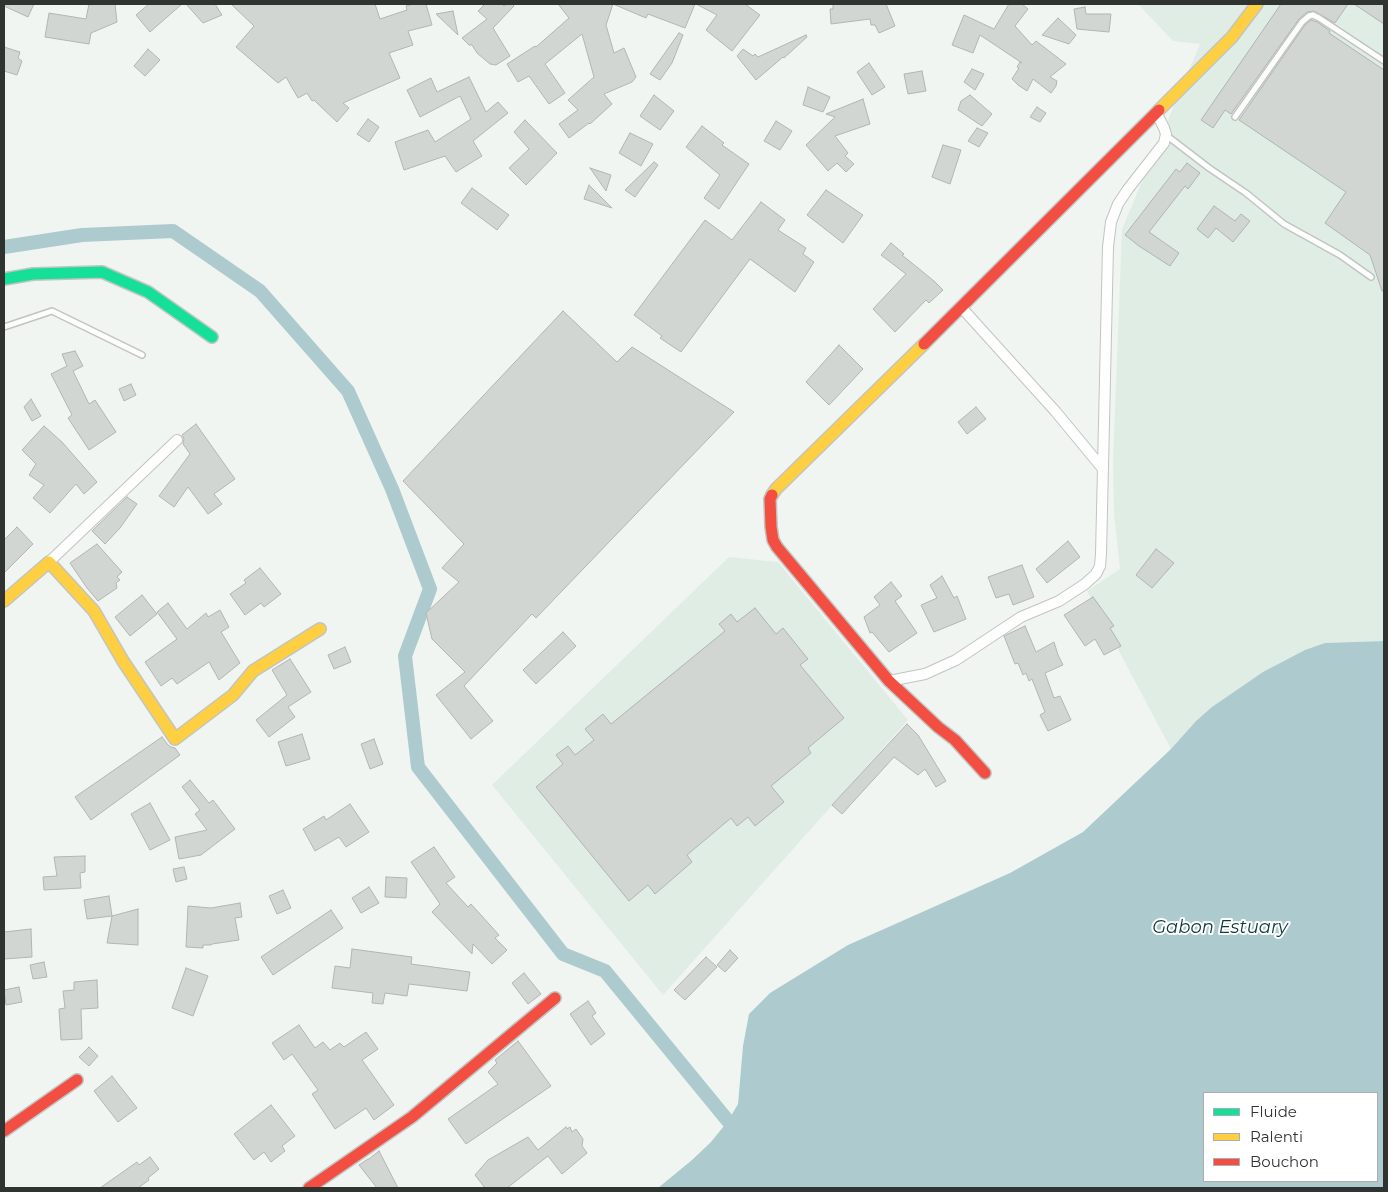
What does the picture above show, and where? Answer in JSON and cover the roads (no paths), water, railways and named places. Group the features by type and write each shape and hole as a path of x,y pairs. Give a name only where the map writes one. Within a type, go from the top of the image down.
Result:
{"street":[{"path":"985,773 955,740 938,727 889,681 777,547 773,540 771,527 770,499 776,489 1057,214 1232,38 1257,4"},
{"path":"889,681 925,674 956,660 1021,616 1058,601 1085,584 1096,574 1100,566 1110,222 1118,204 1128,189 1164,143 1166,134 1157,114"},
{"path":"4,279 33,274 102,272 148,292 212,337"},
{"path":"961,307 1049,405 1103,469"},
{"path":"4,600 48,562 177,440"},
{"path":"48,562 94,611 123,661 175,739 233,694 252,671 320,629"},
{"path":"309,1188 412,1117 555,998"},
{"path":"4,1130 77,1080"}],"lane":[{"path":"1235,117 1302,22 1309,16 1313,15 1319,18 1384,61"},
{"path":"1166,134 1209,168 1246,193 1284,224 1340,255 1371,277"},
{"path":"4,327 52,311 142,355"}],"water":[{"name":"Gabon Estuary","path":"1384,641 1384,1188 658,1188 711,1142 728,1121 738,1104 743,1046 749,1014 770,993 848,945 1010,873 1083,832 1171,749 1196,721 1212,707 1263,672 1305,650 1325,643"}],"waterway":[{"path":"4,247 82,235 173,231 260,291 348,391 392,489 430,589 405,656 418,767 563,954 605,971 728,1121"}]}
